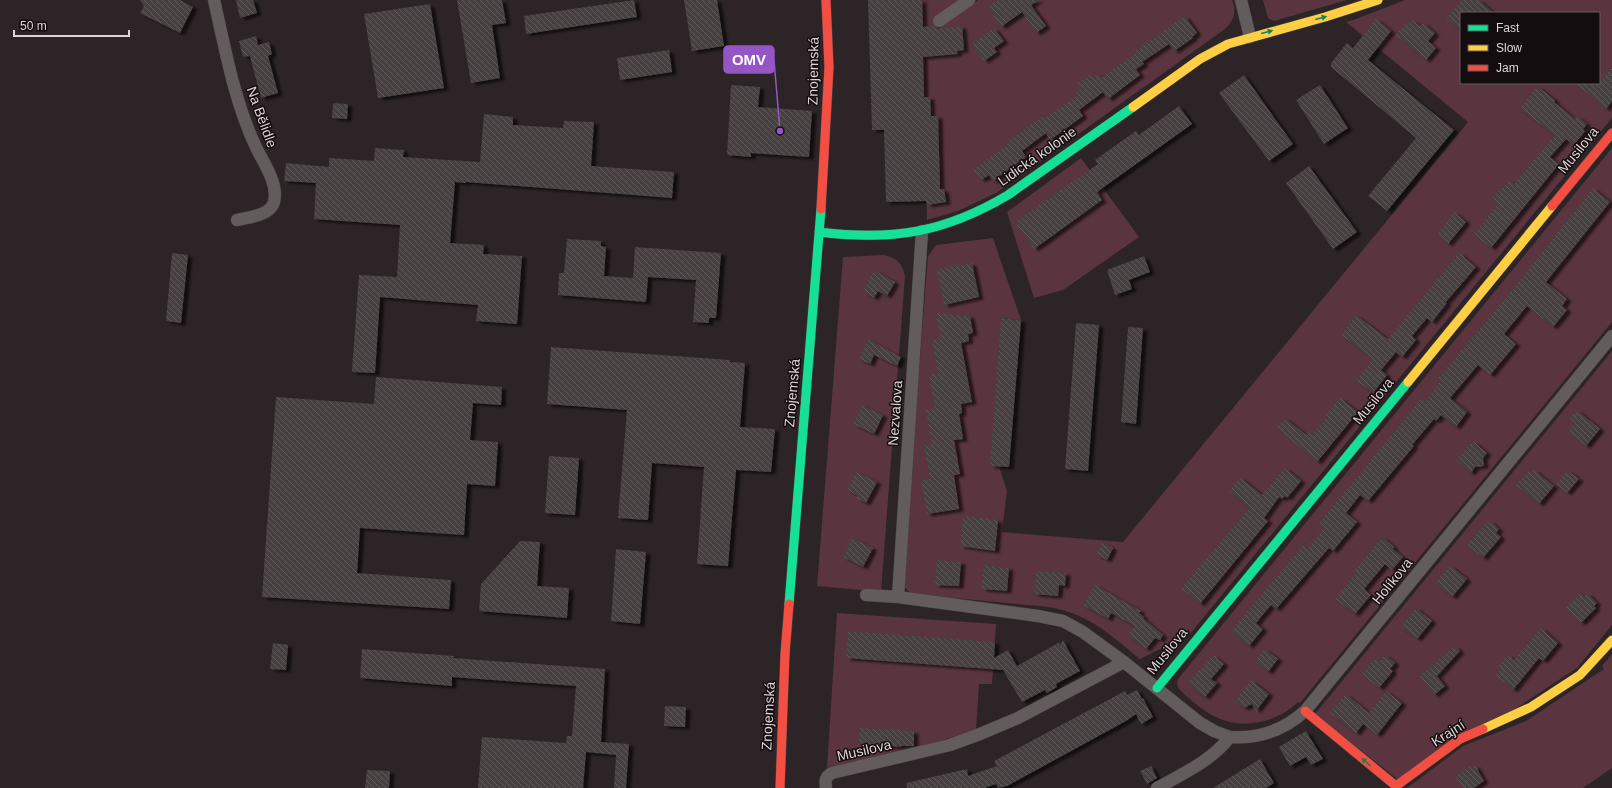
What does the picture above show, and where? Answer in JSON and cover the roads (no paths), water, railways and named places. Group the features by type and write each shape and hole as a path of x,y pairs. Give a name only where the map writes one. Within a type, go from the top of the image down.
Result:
{"street":[{"name":"Na Bělidle","path":"214,0 233,82 246,123 274,188 274,202 271,207 259,214 237,220"},
{"name":"Znojemská","path":"780,788 785,654 823,185 829,67 826,0"},
{"path":"939,21 969,0"},
{"path":"1241,0 1250,37"},
{"name":"Lidická kolonie","path":"819,232 844,236 887,236 922,231 960,221 992,206 1200,59 1228,44 1325,17 1378,0"},
{"name":"Musilova","path":"1157,688 1612,132"},
{"name":"Nezvalova","path":"898,597 922,231"},
{"name":"Holíkova","path":"1230,736 1241,738 1261,735 1280,729 1293,722 1305,711 1612,336"},
{"path":"866,595 898,597 1038,616 1063,621 1084,632 1124,662"},
{"name":"Krajní","path":"1305,711 1396,786 1460,739 1512,717 1531,707 1580,675 1612,640"},
{"name":"Musilova","path":"826,788 825,780 827,776 832,773 950,745 980,734 1018,718 1124,662 1200,723 1214,731 1230,736"},
{"path":"1157,788 1209,758 1221,748 1230,736"}],"place":[{"name":"OMV","path":"780,131"}]}
